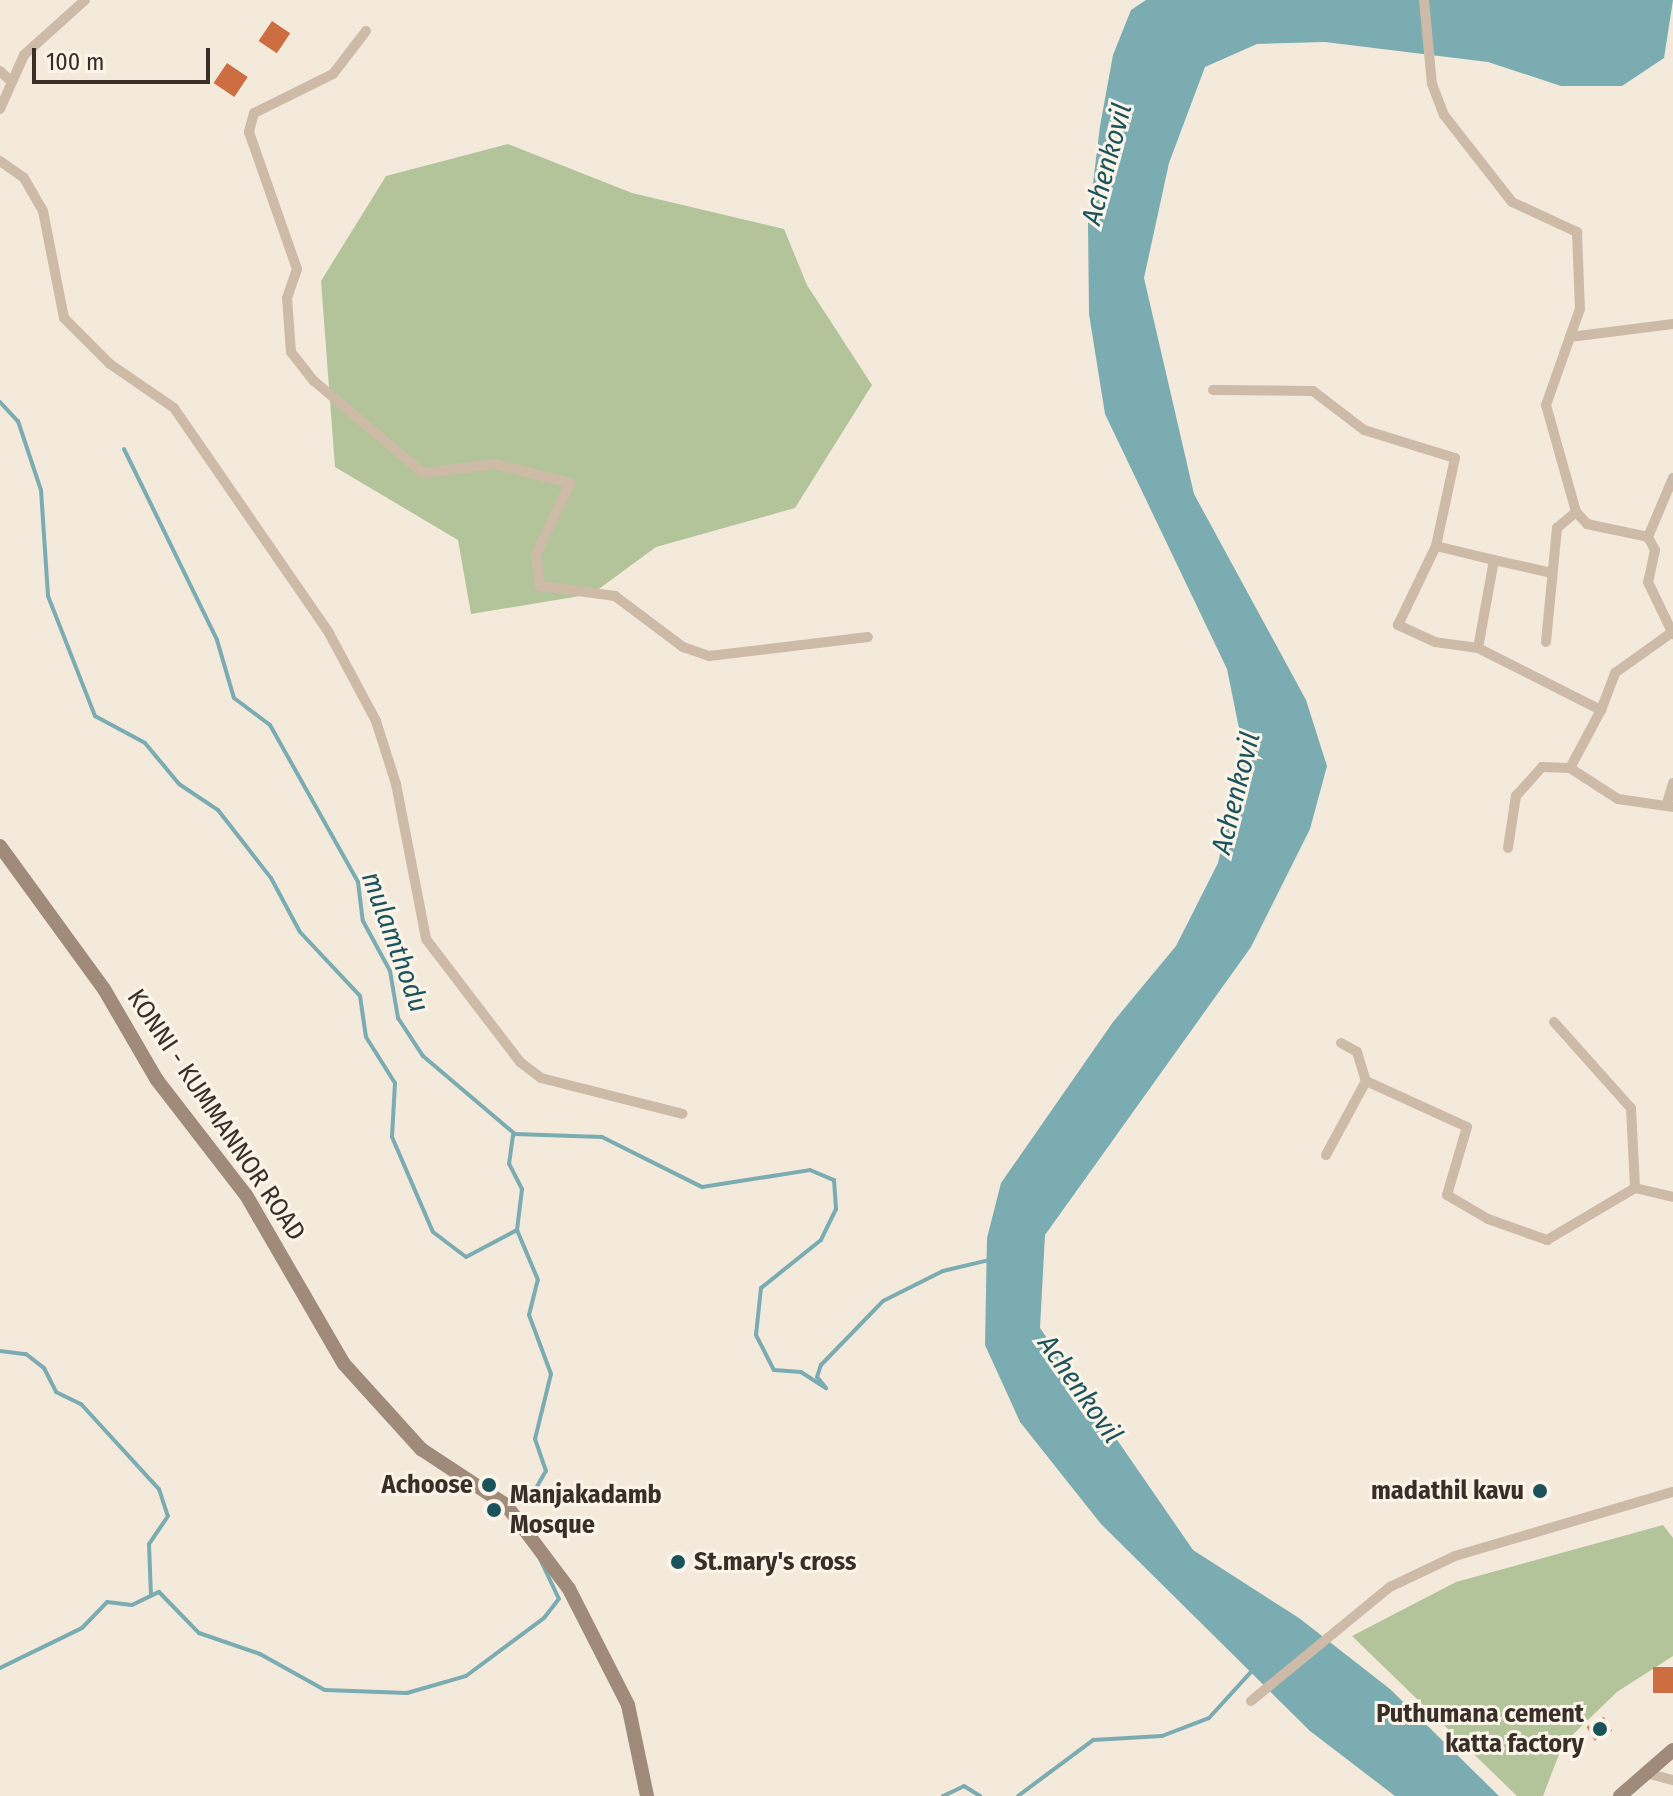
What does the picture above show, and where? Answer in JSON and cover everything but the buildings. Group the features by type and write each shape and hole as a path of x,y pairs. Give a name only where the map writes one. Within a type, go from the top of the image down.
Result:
{"main road":[{"name":"KONNI - KUMMANNOR ROAD","path":"0,846 104,989 157,1080 246,1195 344,1364 421,1449 506,1505 569,1589 628,1705 647,1796"},
{"path":"1620,1796 1673,1750"}],"street":[{"path":"0,109 24,55 85,0"},
{"path":"1424,0 1432,84 1444,115 1512,202 1577,232 1580,309 1546,405 1576,512 1587,524 1648,537 1655,550 1648,582 1672,634 1615,673 1601,710 1570,768"},
{"path":"366,31 333,74 254,113 249,132 297,269 287,298 291,352 314,381 423,473 495,464 570,483 536,554 540,586 615,596 683,647 709,656 868,637"},
{"path":"0,71 12,82"},
{"path":"0,161 24,178 43,211 64,318 110,364 174,408 335,645 376,721 396,784 426,939 495,1031 541,1078 683,1114"},
{"path":"1570,337 1673,324"},
{"path":"1213,390 1313,391 1364,430 1455,458 1436,546 1398,625 1435,642 1478,648 1601,710"},
{"path":"1648,537 1673,480"},
{"path":"1546,642 1557,528 1576,512"},
{"path":"1436,546 1552,573"},
{"path":"1478,648 1494,560"},
{"path":"1508,848 1516,796 1542,767 1570,768 1618,799 1670,805 1673,783"},
{"path":"1554,1022 1631,1108 1635,1188"},
{"path":"1326,1155 1366,1081 1357,1052 1341,1043"},
{"path":"1366,1081 1467,1127 1447,1195 1488,1219 1547,1240 1635,1188 1673,1197"},
{"path":"1251,1701 1390,1587 1455,1556 1673,1492"},
{"path":"1646,1773 1673,1780"}],"green space":[{"path":"508,144 632,193 784,229 807,285 872,385 795,508 656,547 592,594 471,614 458,540 335,467 321,281 386,176"},
{"path":"1663,1525 1673,1538 1673,1656 1617,1692 1563,1744 1543,1796 1517,1796 1352,1636 1456,1582"}],"water":[{"name":"Achenkovil","path":"1146,0 1673,0 1664,58 1622,86 1561,86 1488,62 1325,42 1257,44 1205,67 1169,163 1144,278 1194,494 1306,700 1327,766 1310,829 1251,947 1045,1235 1040,1328 1193,1550 1299,1618 1390,1689 1499,1796 1395,1796 1310,1731 1101,1524 1020,1422 985,1345 987,1238 1001,1183 1113,1022 1176,946 1218,863 1243,748 1227,669 1105,414 1089,314 1088,224 1100,126 1113,55 1131,10"}],"waterway":[{"path":"0,402 18,421 41,490 48,596 95,716 145,743 179,784 218,810 271,878 300,932 360,996 366,1037 395,1083 392,1137 433,1232 466,1257 517,1230"},
{"name":"mulamthodu","path":"124,449 217,640 234,698 270,725 358,882 363,921 390,971 398,1018 423,1056 515,1134 602,1137 702,1187 810,1170 834,1180 836,1209 821,1240 761,1288 756,1335 774,1370 801,1372 826,1388"},
{"path":"510,1502 532,1495 546,1471 535,1439 551,1374 529,1315 538,1280 517,1230 522,1189 509,1164 513,1134"},
{"name":"mulamthodu","path":"826,1388 817,1377 821,1365 883,1301 943,1271 989,1260"},
{"path":"0,1351 26,1354 44,1368 56,1392 81,1404 159,1489 168,1516 149,1544 151,1595"},
{"path":"0,1668 82,1628 107,1602 132,1605 159,1592 199,1633 260,1654 325,1690 407,1693 466,1676 544,1618 559,1599 540,1559"},
{"path":"1018,1796 1093,1740 1162,1736 1209,1718 1251,1672"},
{"path":"943,1796 964,1786 980,1796"}],"place":[{"name":"Achoose","path":"489,1485"},
{"name":"madathil kavu","path":"1540,1491"},
{"name":"Manjakadamb Mosque","path":"494,1510"},
{"name":"St.mary's cross","path":"678,1562"},
{"name":"Puthumana cement katta factory","path":"1600,1729"}]}
